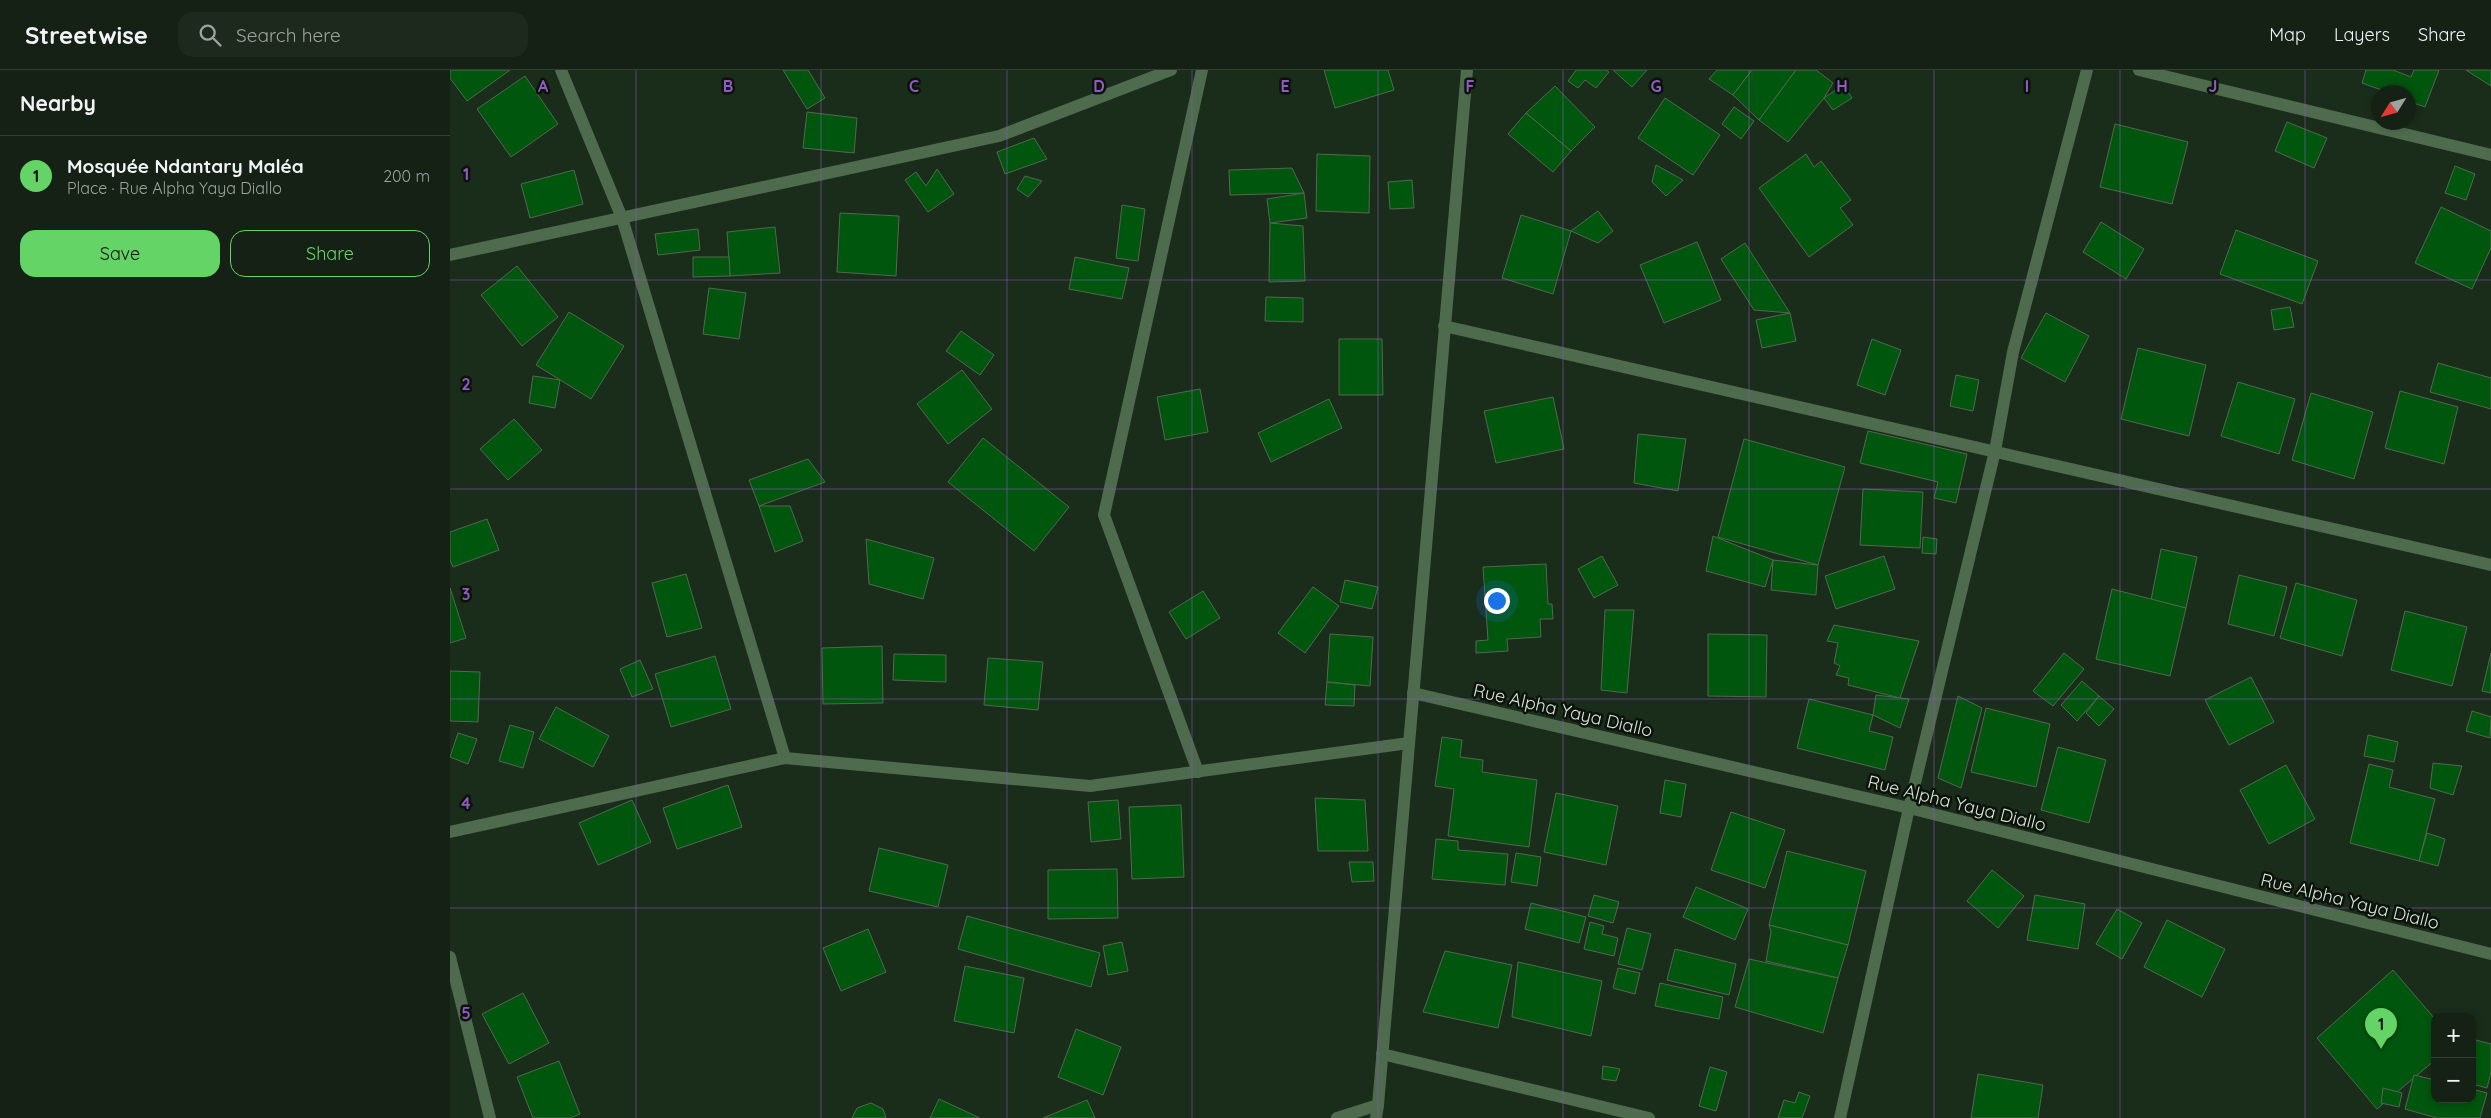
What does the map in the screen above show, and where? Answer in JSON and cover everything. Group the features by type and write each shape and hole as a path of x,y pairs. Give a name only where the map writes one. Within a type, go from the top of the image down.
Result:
{"street":[{"path":"561,70 622,218 785,758"},
{"path":"450,255 999,136 1171,70"},
{"path":"1198,772 1104,516 1202,70"},
{"path":"1337,1118 1377,1112 1467,70"},
{"path":"1840,1118 1908,808 1995,452 2013,352 2087,70"},
{"path":"2139,70 2491,155"},
{"path":"1444,326 2491,565"},
{"name":"Rue Alpha Yaya Diallo","path":"1413,693 1908,808 2491,954"},
{"path":"450,832 785,758 1090,786 1408,743"},
{"path":"450,957 490,1118"},
{"path":"1382,1054 1649,1118"}],"building":[{"path":"450,70 510,70 467,101 450,78"},
{"path":"783,70 808,70 825,98 807,109"},
{"path":"1324,70 1388,70 1394,90 1335,108"},
{"path":"1576,70 1606,70 1609,72 1596,88 1585,80 1578,88 1568,81"},
{"path":"1613,70 1647,70 1632,87"},
{"path":"1717,70 1752,70 1733,95 1709,79"},
{"path":"1752,70 1796,70 1759,120 1733,95"},
{"path":"1796,70 1816,70 1833,83 1824,98 1788,142 1759,120"},
{"path":"2366,70 2393,70 2411,77 2414,70 2439,70 2425,107 2416,104 2416,85 2371,86 2362,83"},
{"path":"2466,70 2491,70 2491,86"},
{"path":"525,76 558,124 511,157 477,109"},
{"path":"1843,85 1852,98 1833,110 1824,98"},
{"path":"1555,86 1595,127 1571,151 1526,113"},
{"path":"1665,98 1720,135 1693,175 1638,138"},
{"path":"1734,107 1754,121 1741,139 1722,124"},
{"path":"807,112 857,118 854,153 803,148"},
{"path":"1526,113 1571,151 1553,172 1508,134"},
{"path":"2287,122 2327,138 2314,168 2275,151"},
{"path":"2115,124 2188,142 2172,204 2100,187"},
{"path":"1034,138 1047,159 1005,174 997,152"},
{"path":"1317,154 1370,156 1369,213 1316,211"},
{"path":"1806,154 1814,167 1821,161 1851,200 1840,208 1853,225 1809,257 1759,188"},
{"path":"1656,165 1683,180 1666,196 1652,182"},
{"path":"2455,166 2475,174 2466,200 2445,193"},
{"path":"1292,168 1304,193 1230,195 1229,170"},
{"path":"937,169 954,194 928,212 905,180 916,172 926,186"},
{"path":"574,170 583,204 530,218 521,184"},
{"path":"1025,176 1042,181 1028,197 1017,189"},
{"path":"1412,180 1414,208 1390,209 1388,182"},
{"path":"1304,193 1307,218 1270,223 1267,199"},
{"path":"1122,205 1145,209 1138,261 1116,258"},
{"path":"2441,207 2491,231 2491,248 2472,289 2415,263"},
{"path":"1598,211 1613,231 1598,243 1571,231"},
{"path":"840,213 899,216 896,276 837,272"},
{"path":"1521,215 1571,231 1553,294 1502,278"},
{"path":"2101,222 2144,249 2126,279 2083,252"},
{"path":"1270,223 1303,226 1305,281 1269,282"},
{"path":"775,227 780,273 730,276 727,232"},
{"path":"698,229 700,250 658,255 655,234"},
{"path":"2236,230 2318,261 2302,304 2220,274"},
{"path":"1697,242 1721,300 1664,323 1640,265"},
{"path":"1745,243 1790,313 1754,310 1721,259"},
{"path":"693,257 729,257 730,276 693,277"},
{"path":"1075,257 1129,268 1122,299 1069,289"},
{"path":"517,266 558,317 522,346 481,295"},
{"path":"709,288 746,293 739,339 703,334"},
{"path":"1266,297 1303,298 1303,322 1265,321"},
{"path":"2290,307 2294,327 2274,330 2271,310"},
{"path":"569,312 624,346 591,399 536,365"},
{"path":"1790,313 1796,341 1762,348 1756,320"},
{"path":"2046,313 2089,336 2065,382 2021,358"},
{"path":"961,331 994,355 980,375 946,351"},
{"path":"1339,339 1382,339 1383,395 1339,395"},
{"path":"1872,339 1901,350 1885,395 1857,385"},
{"path":"2138,348 2206,365 2189,436 2121,419"},
{"path":"2438,363 2491,378 2491,409 2430,392"},
{"path":"962,370 992,409 948,444 917,404"},
{"path":"1956,375 1979,380 1973,411 1950,406"},
{"path":"533,376 560,380 555,408 529,403"},
{"path":"2238,382 2295,399 2279,454 2221,436"},
{"path":"1200,389 1208,432 1165,440 1157,397"},
{"path":"2400,391 2458,407 2444,464 2385,448"},
{"path":"2311,393 2373,412 2354,479 2292,460"},
{"path":"1553,397 1564,449 1496,463 1484,411"},
{"path":"1329,399 1342,428 1271,462 1258,433"},
{"path":"514,419 542,450 508,480 480,449"},
{"path":"1868,431 1967,454 1956,503 1934,498 1938,482 1860,463"},
{"path":"1638,434 1686,439 1678,491 1634,483"},
{"path":"983,438 1069,507 1034,551 948,482"},
{"path":"1744,439 1845,467 1818,565 1718,537"},
{"path":"808,459 825,482 759,506 749,480"},
{"path":"1863,489 1923,492 1920,548 1860,545"},
{"path":"759,506 790,506 803,541 775,552"},
{"path":"487,519 499,550 453,567 450,560 450,532"},
{"path":"1713,536 1773,560 1765,587 1706,571"},
{"path":"1923,537 1937,539 1936,554 1922,553"},
{"path":"866,539 934,558 923,599 869,584"},
{"path":"2161,549 2197,557 2186,608 2151,600"},
{"path":"1602,556 1618,585 1594,598 1578,569"},
{"path":"1884,556 1895,589 1836,609 1825,576"},
{"path":"1773,560 1818,565 1816,595 1771,590"},
{"path":"1546,564 1548,604 1552,604 1553,619 1540,619 1541,637 1507,639 1508,651 1476,653 1476,641 1488,640 1483,567"},
{"path":"686,574 702,628 667,637 652,583"},
{"path":"2239,575 2287,587 2274,636 2228,624"},
{"path":"1345,580 1378,587 1372,609 1340,602"},
{"path":"2296,583 2357,600 2342,656 2280,638"},
{"path":"1313,587 1339,606 1305,653 1278,633"},
{"path":"450,588 466,638 450,643"},
{"path":"2112,589 2186,608 2170,676 2096,659"},
{"path":"1203,591 1220,618 1186,639 1169,612"},
{"path":"1605,610 1634,610 1627,693 1601,690"},
{"path":"2405,611 2467,627 2452,686 2391,670"},
{"path":"1834,625 1919,641 1900,698 1848,685 1849,678 1836,675 1840,666 1834,663 1838,643 1827,641"},
{"path":"1330,634 1373,637 1370,686 1327,682"},
{"path":"1708,634 1767,635 1766,697 1708,696"},
{"path":"882,646 883,703 823,704 822,648"},
{"path":"2064,653 2084,669 2053,706 2033,691"},
{"path":"2491,653 2491,693 2482,691"},
{"path":"894,654 946,655 946,682 893,680"},
{"path":"715,656 731,709 671,727 655,674"},
{"path":"988,658 1043,662 1038,710 984,705"},
{"path":"640,660 653,689 632,697 620,669"},
{"path":"450,671 480,672 478,722 450,721"},
{"path":"2251,677 2274,722 2229,745 2205,700"},
{"path":"2082,681 2099,696 2077,721 2061,705"},
{"path":"1327,682 1355,685 1354,706 1325,705"},
{"path":"1876,695 1909,699 1900,728 1873,715"},
{"path":"1958,696 1982,708 1961,788 1938,778"},
{"path":"2099,696 2114,709 2099,726 2086,713"},
{"path":"1809,699 1873,715 1869,731 1893,737 1885,770 1797,748"},
{"path":"556,707 609,736 593,767 539,739"},
{"path":"1986,708 2050,724 2036,787 1971,772"},
{"path":"2472,711 2491,717 2490,738 2466,731"},
{"path":"510,725 534,732 523,768 499,761"},
{"path":"458,733 477,739 468,764 450,757"},
{"path":"2368,735 2398,742 2394,762 2364,756"},
{"path":"1442,737 1462,740 1460,757 1483,760 1482,772 1537,780 1529,847 1448,836 1454,789 1435,786"},
{"path":"2058,747 2106,760 2089,823 2041,810"},
{"path":"2433,763 2462,766 2453,795 2430,788"},
{"path":"2369,764 2393,770 2389,787 2435,799 2419,861 2350,843"},
{"path":"2286,765 2315,819 2269,844 2240,790"},
{"path":"1665,780 1686,784 1681,817 1660,813"},
{"path":"728,785 742,827 677,849 663,808"},
{"path":"1556,793 1618,806 1606,865 1544,852"},
{"path":"1315,798 1365,800 1368,851 1318,851"},
{"path":"632,800 651,842 598,865 579,823"},
{"path":"1118,800 1121,839 1091,842 1088,802"},
{"path":"1181,805 1184,877 1132,879 1129,807"},
{"path":"1731,812 1785,830 1765,888 1711,870"},
{"path":"2427,833 2445,839 2438,866 2419,861"},
{"path":"1436,839 1458,841 1458,850 1508,854 1505,885 1432,879"},
{"path":"879,848 948,865 938,907 869,891"},
{"path":"1787,851 1866,871 1848,945 1769,925"},
{"path":"1516,853 1541,857 1537,886 1511,882"},
{"path":"1349,862 1373,862 1374,881 1352,882"},
{"path":"1117,869 1118,918 1048,919 1048,870"},
{"path":"1992,870 2024,896 1998,928 1967,901"},
{"path":"1696,887 1748,909 1735,940 1683,917"},
{"path":"1594,895 1619,902 1613,923 1588,916"},
{"path":"2035,895 2085,904 2078,949 2027,940"},
{"path":"1531,903 1586,917 1579,943 1525,929"},
{"path":"2117,909 2142,923 2122,959 2096,944"},
{"path":"967,916 1100,953 1091,987 958,949"},
{"path":"2167,920 2225,949 2202,997 2144,967"},
{"path":"1590,922 1604,926 1602,934 1618,938 1614,956 1584,949"},
{"path":"1769,925 1848,945 1838,978 1766,961 1771,932"},
{"path":"1627,928 1651,934 1642,970 1618,964"},
{"path":"868,929 886,972 841,991 823,948"},
{"path":"1122,942 1128,971 1108,975 1103,946"},
{"path":"1675,949 1736,964 1729,995 1667,980"},
{"path":"1445,951 1512,965 1498,1028 1423,1012"},
{"path":"1749,959 1838,978 1823,1033 1735,1007"},
{"path":"1518,962 1602,981 1591,1036 1512,1017"},
{"path":"965,966 1024,978 1014,1033 954,1021"},
{"path":"1618,968 1640,973 1635,994 1613,988"},
{"path":"2393,970 2431,1014 2431,1063 2377,1109 2317,1038"},
{"path":"1660,983 1723,997 1719,1019 1655,1006"},
{"path":"523,993 549,1043 509,1064 482,1014"},
{"path":"1076,1029 1121,1047 1103,1095 1058,1077"},
{"path":"2476,1040 2491,1044 2491,1072 2487,1088 2476,1085"},
{"path":"559,1061 580,1114 570,1118 533,1118 517,1077"},
{"path":"1603,1066 1620,1069 1616,1081 1602,1079"},
{"path":"1710,1067 1727,1072 1716,1111 1699,1106"},
{"path":"1978,1074 2043,1085 2038,1118 1971,1118"},
{"path":"2414,1075 2431,1079 2431,1103 2476,1103 2476,1090 2487,1093 2480,1118 2437,1118 2405,1109"},
{"path":"2383,1088 2402,1093 2399,1107 2381,1103"},
{"path":"1799,1092 1810,1096 1802,1118 1778,1118 1784,1100 1795,1103"},
{"path":"939,1099 980,1118 930,1118"},
{"path":"1087,1100 1095,1118 1043,1118"},
{"path":"871,1103 883,1109 886,1118 852,1118 857,1108"}],"place":[{"name":"Mosquée Ndantary Maléa","path":"2381,1049"}]}
